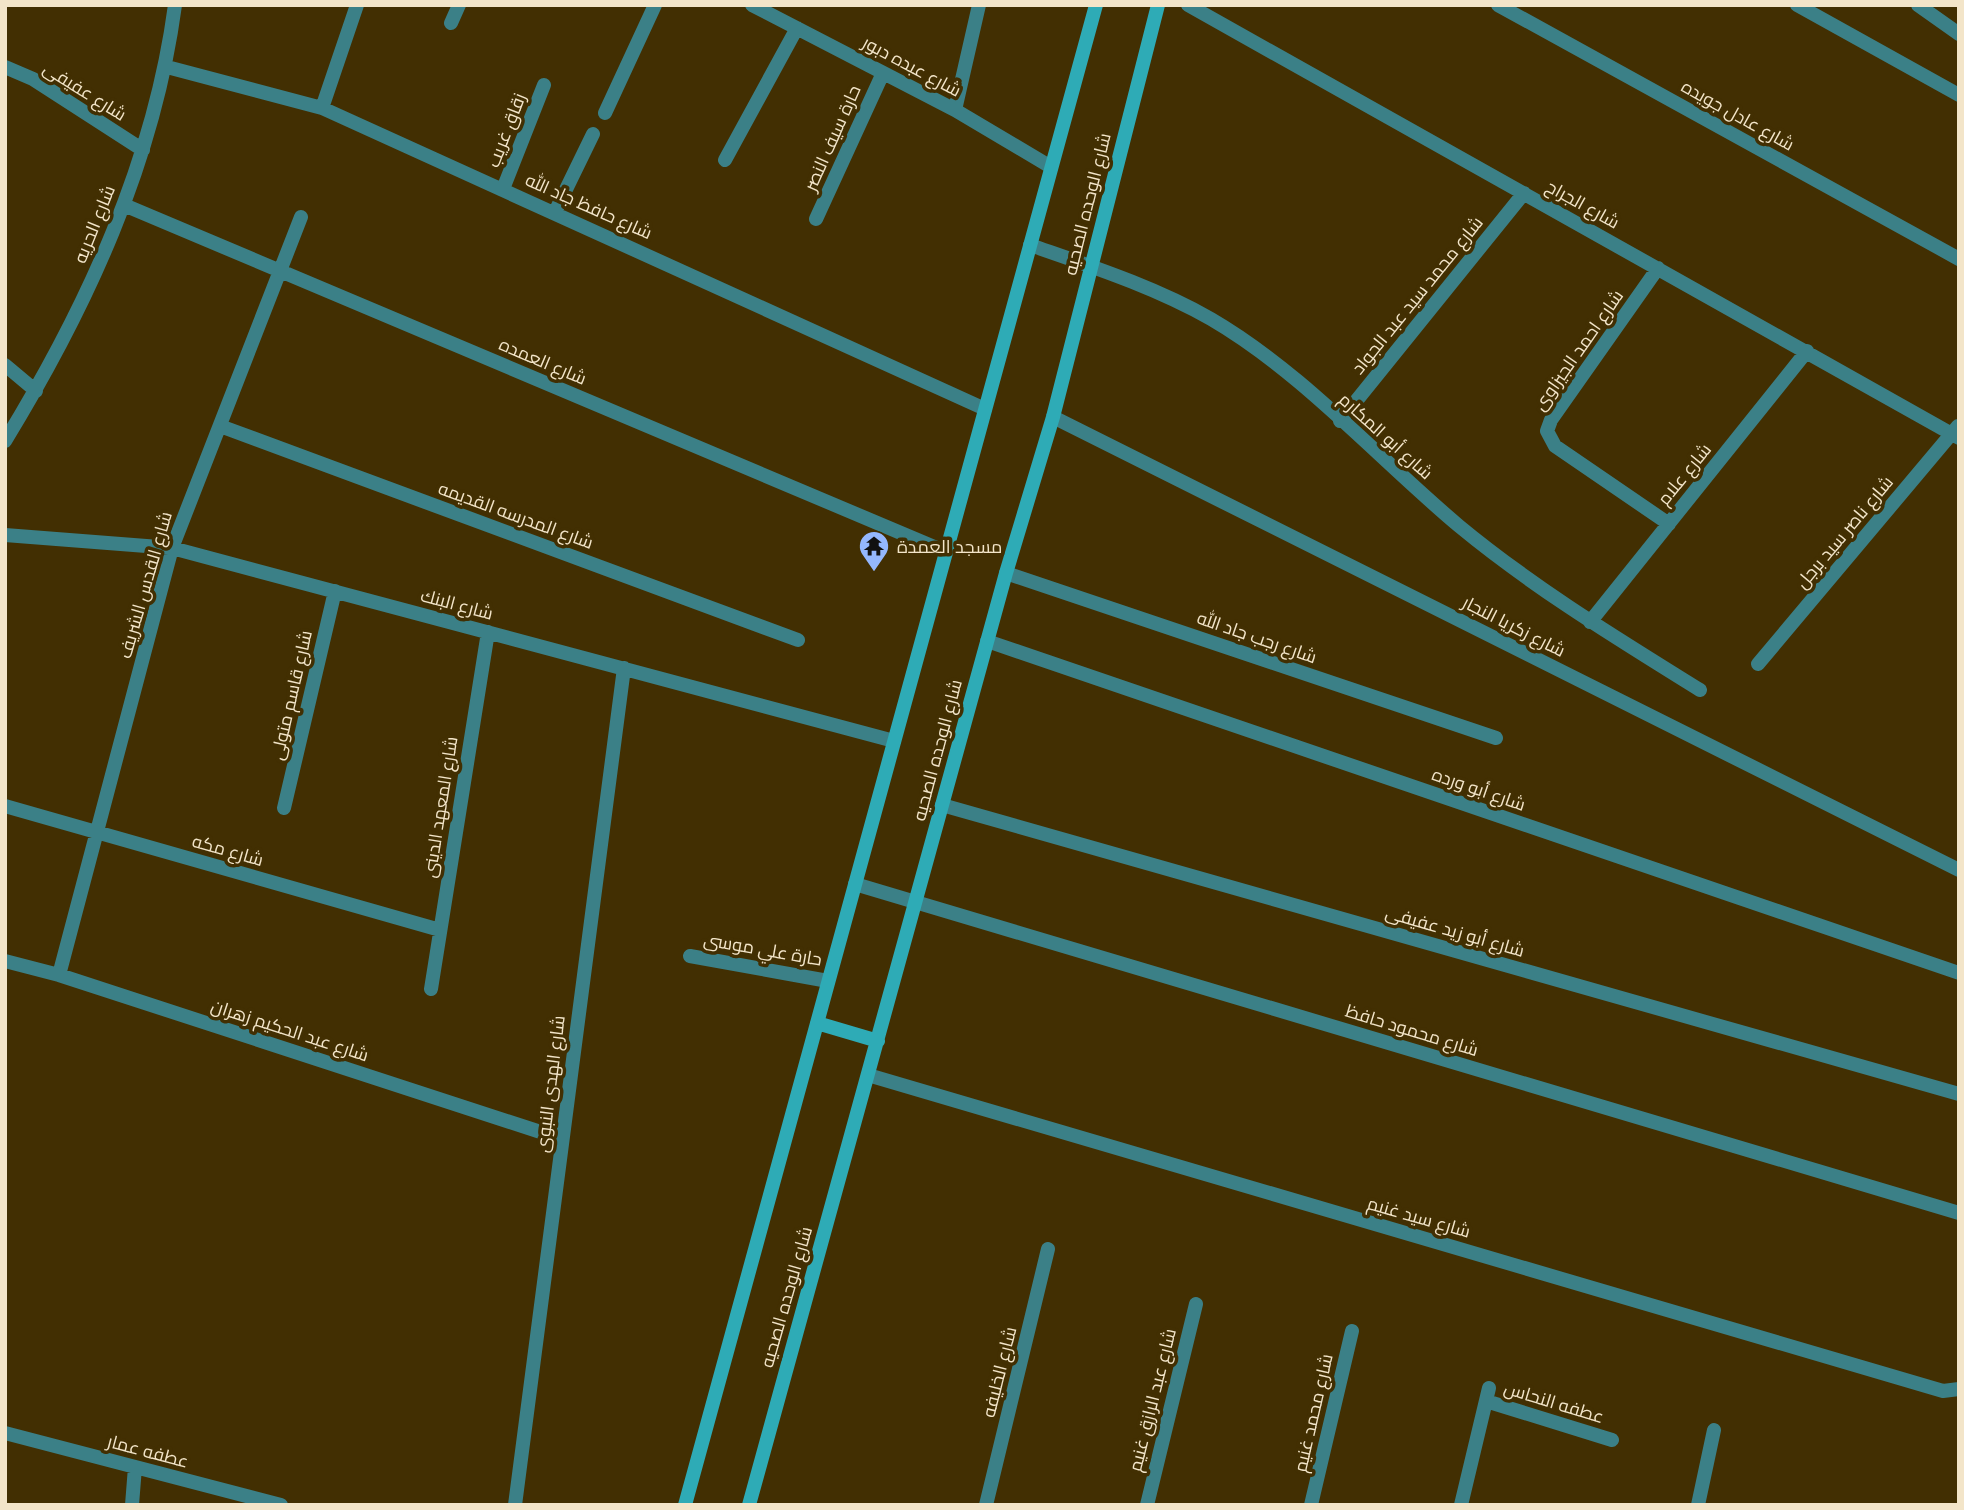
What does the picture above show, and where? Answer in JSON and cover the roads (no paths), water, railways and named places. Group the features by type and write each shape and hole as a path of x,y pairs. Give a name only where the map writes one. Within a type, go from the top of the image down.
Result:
{"main road":[{"path":"685,1505 1096,5"},
{"name":"شارع الوحده الصحيه","path":"748,1505 1006,573 1053,416 1158,5"},
{"path":"817,1023 878,1041"}],"street":[{"name":"شارع الحريه","path":"5,441 36,391 84,300 124,205 167,67 176,5"},
{"path":"322,108 357,5"},
{"path":"451,23 459,5"},
{"path":"605,113 655,5"},
{"name":"شارع عبده دبور","path":"752,5 955,110 1051,167"},
{"path":"955,110 979,5"},
{"name":"شارع الجراح","path":"1188,5 1524,194 1957,432"},
{"name":"شارع عادل جويده","path":"1498,5 1959,259"},
{"path":"1797,5 1959,94"},
{"path":"1918,5 1959,34"},
{"path":"725,160 797,28"},
{"name":"شارع عفيفى","path":"5,67 33,79 143,150"},
{"name":"شارع حافظ جاد الله","path":"167,67 322,108 985,409"},
{"name":"حارة سيف النصر","path":"816,219 883,73"},
{"name":"زقاق غريب","path":"503,189 544,85"},
{"path":"555,212 593,135"},
{"name":"شارع محمد سيد عبد الجواد","path":"1340,421 1524,194"},
{"name":"شارع العمده","path":"124,205 946,552"},
{"name":"شارع القدس الشريف","path":"59,975 172,548 301,217"},
{"name":"شارع أبو المكارم","path":"1030,245 1091,267 1210,318 1279,365 1461,527 1590,622 1700,690"},
{"name":"شارع احمد الجيزاوى","path":"1658,268 1551,420 1547,431 1555,446 1668,524"},
{"name":"شارع علام","path":"1590,622 1807,351"},
{"path":"5,365 36,391"},
{"name":"شارع زكريا النجار","path":"1053,416 1959,870"},
{"name":"شارع المدرسه القديمه","path":"220,426 798,640"},
{"name":"شارع ناصر سيد برجل","path":"1758,664 1957,432"},
{"name":"شارع البنك","path":"5,535 172,548 894,741"},
{"name":"شارع رجب جاد الله","path":"1006,573 1496,738"},
{"name":"شارع قاسم متولى","path":"285,808 335,591"},
{"name":"شارع المعهد الدينى","path":"431,989 488,632"},
{"name":"شارع أبو ورده","path":"987,641 1959,973"},
{"name":"شارع الهدى النبوى","path":"515,1505 624,668"},
{"name":"شارع أبو زيد عفيفى","path":"942,805 1959,1094"},
{"name":"شارع مكه","path":"5,806 440,930"},
{"name":"شارع محمود حافظ","path":"855,884 1959,1213"},
{"name":"حارة علي موسى","path":"690,956 828,981"},
{"name":"شارع عبد الحكيم زهران","path":"5,961 59,975 562,1139"},
{"name":"شارع سيد غنيم","path":"868,1076 1943,1391 1959,1389"},
{"name":"شارع الخليفه","path":"986,1505 1048,1249"},
{"name":"شارع عبد الرازق غنيم","path":"1147,1505 1196,1304"},
{"name":"شارع محمد غنيم","path":"1311,1505 1352,1331"},
{"name":"عطفه النحاس","path":"1461,1505 1487,1395 1612,1440"},
{"path":"1698,1505 1714,1430"},
{"name":"عطفه عمار","path":"5,1433 281,1505"},
{"path":"132,1505 135,1467"}],"place":[{"name":"مسجد العمدة","path":"874,573"}]}
